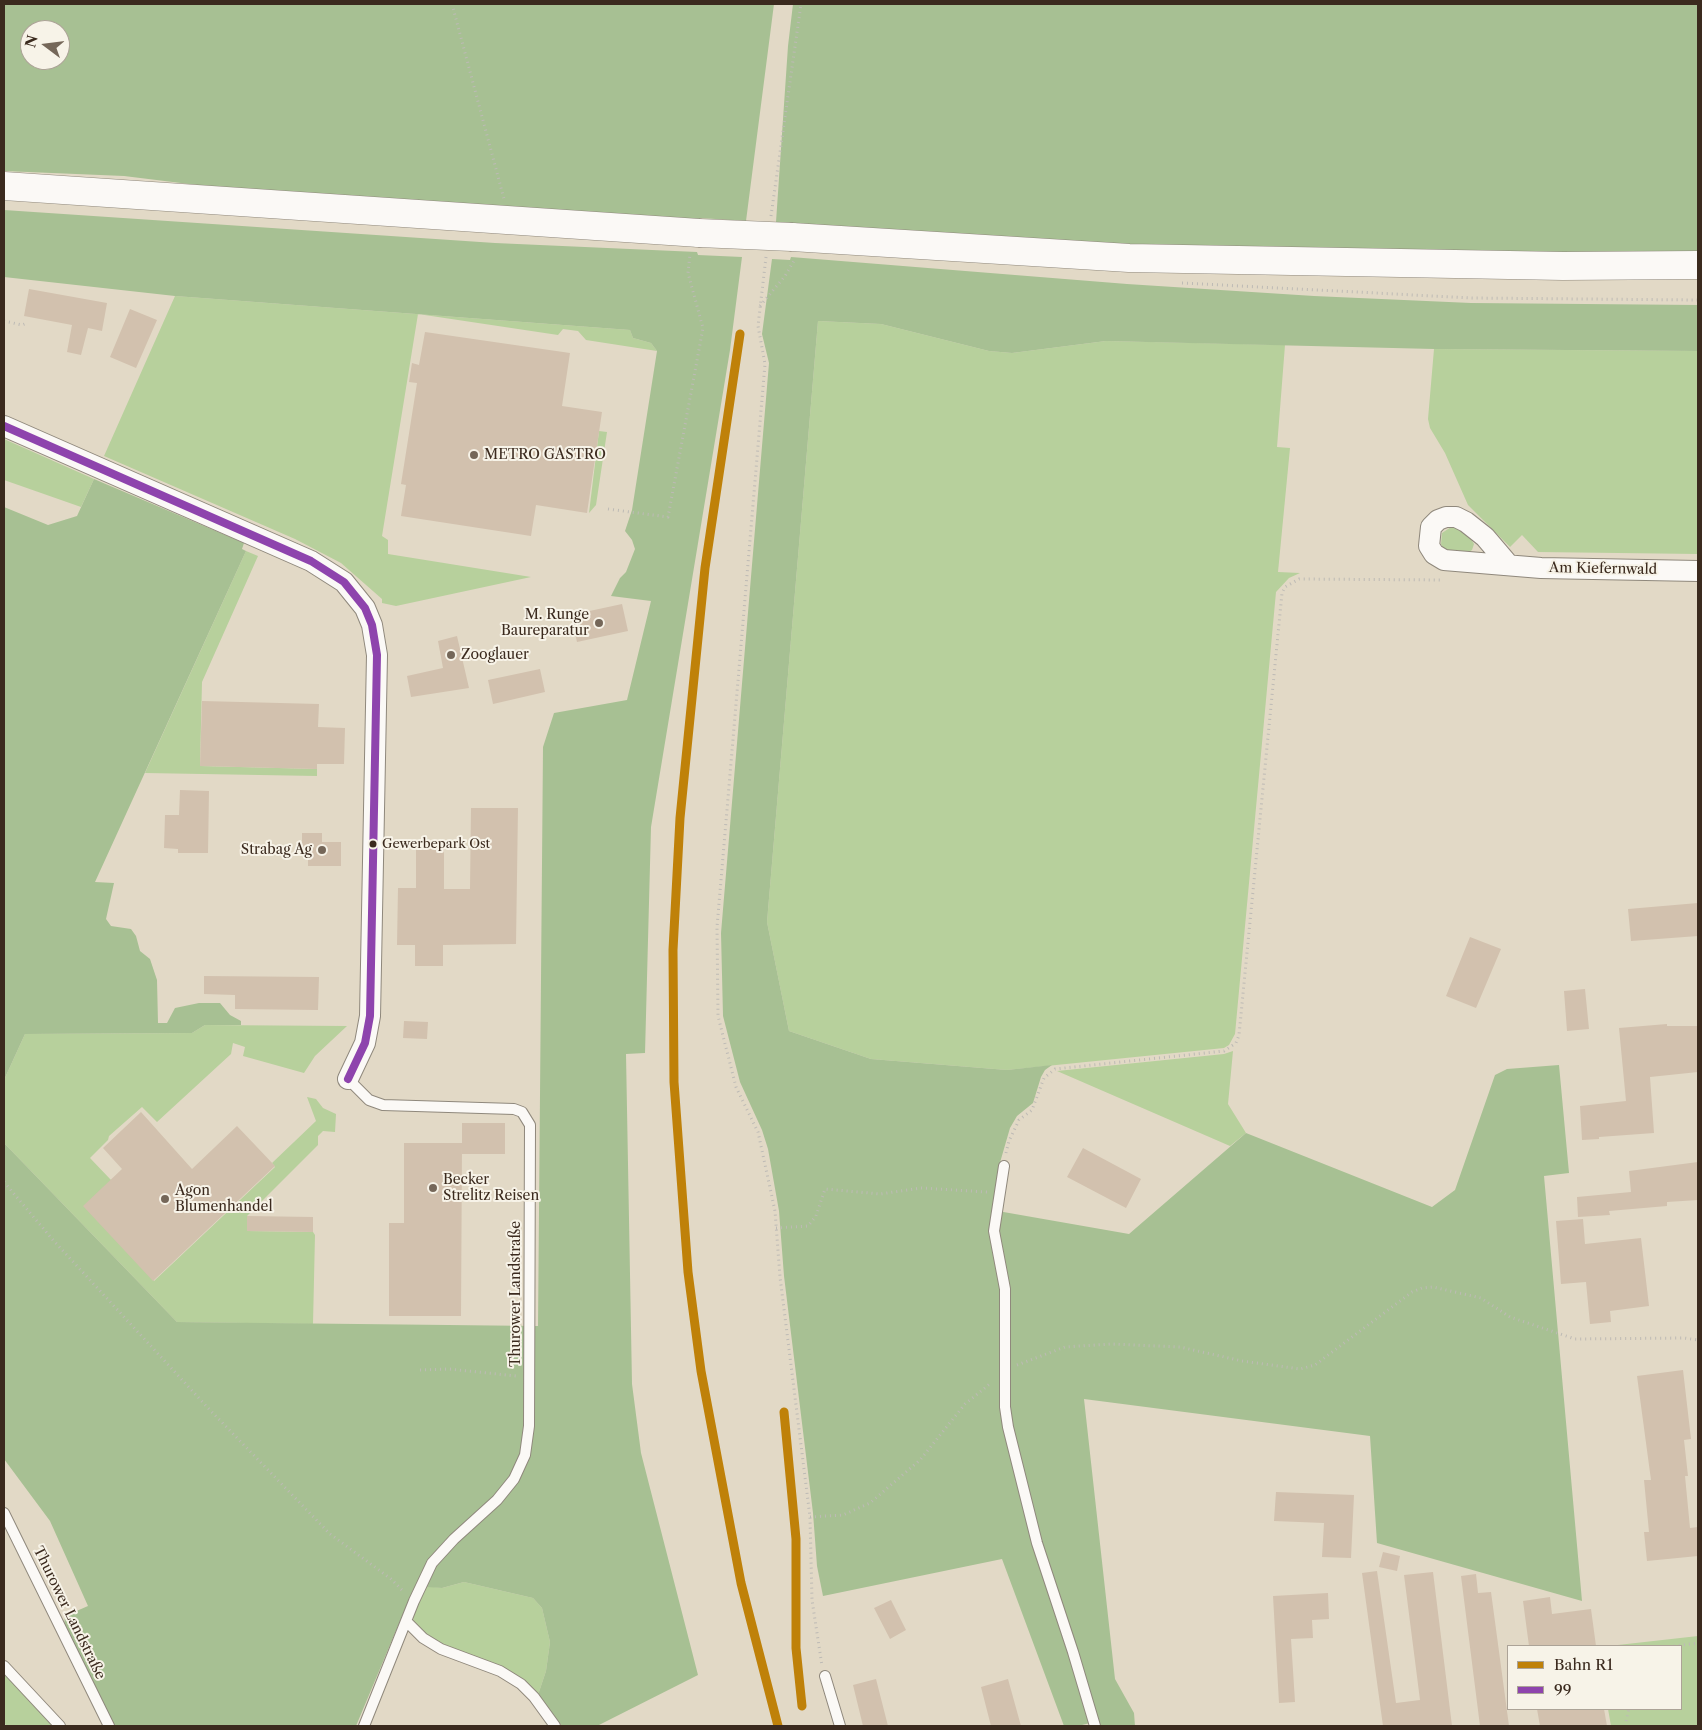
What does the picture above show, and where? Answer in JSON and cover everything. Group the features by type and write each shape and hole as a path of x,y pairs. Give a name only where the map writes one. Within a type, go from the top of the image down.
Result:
{"main road":[{"path":"4,186 509,220 695,241 795,247 1138,258 1563,266 1698,265"}],"street":[{"path":"4,426 311,561 344,582 365,608 372,625 377,655 369,1024 365,1043 348,1079"},
{"name":"Am Kiefernwald","path":"1508,564 1541,568 1698,571"}],"lane":[{"name":"Thurower Landstraße","path":"348,1079 369,1100 383,1105 514,1109 527,1117 530,1124 529,1426 525,1455 514,1479 497,1500 454,1539 432,1563 414,1601 364,1726"},
{"path":"1004,1166 994,1231 1005,1289 1005,1407 1008,1426 1037,1543 1095,1726"},
{"name":"Thurower Landstraße","path":"4,1513 109,1726"},
{"path":"406,1621 423,1638 441,1649 500,1671 521,1684 534,1697 555,1726"},
{"path":"4,1666 60,1726"},
{"path":"825,1676 840,1726"}],"path":[{"path":"452,4 509,220"},
{"path":"771,218 801,4"},
{"path":"608,509 668,517 703,328 688,273 695,241"},
{"path":"760,306 785,276 795,247"},
{"path":"767,248 758,326 765,364 717,928 718,1016 736,1087 758,1132 775,1211 797,1433 810,1517 812,1600 819,1654 825,1676"},
{"path":"4,321 27,323"},
{"path":"1004,1166 1013,1130 1018,1120 1036,1105 1048,1072 1055,1069 1224,1051 1236,1043 1239,1035 1282,594 1285,587 1299,579 1452,580"},
{"path":"4,1182 53,1240 209,1409 330,1534 392,1579 414,1601"},
{"path":"776,1228 808,1226 816,1216 825,1189 880,1194 921,1188 1000,1194"},
{"path":"810,1517 843,1515 870,1503 920,1460 965,1404 1005,1372 1051,1351 1065,1347 1112,1344 1180,1347 1242,1361 1300,1369 1315,1366 1412,1292 1422,1288 1433,1287 1481,1298 1510,1317 1575,1339 1684,1338 1698,1340"},
{"path":"420,1370 449,1369 529,1376"},
{"path":"1682,1645 1698,1643"},
{"path":"1625,1726 1629,1710"}],"green space":[{"path":"4,4 774,4 746,221 700,218 700,223 254,192 124,176 4,171"},
{"path":"793,4 1698,4 1698,254 1167,249 776,222 788,46"},
{"path":"4,210 495,243 697,252 698,255 742,257 730,350 651,827 645,1053 626,1054 632,1384 641,1453 698,1675 597,1726 562,1726 538,1695 546,1671 550,1642 542,1608 533,1598 464,1582 442,1588 426,1587 413,1590 356,1726 112,1726 64,1626 65,1616 88,1606 50,1521 4,1459 4,1143 177,1322 538,1326 543,747 554,713 627,700 651,601 611,596 620,578 626,572 635,549 632,540 625,531 632,510 657,351 651,343 633,338 630,330 175,296 4,277"},
{"path":"791,257 1127,284 1314,296 1471,303 1698,305 1698,351 1434,349 1106,341 1012,353 989,351 881,324 818,321 767,922 789,1031 871,1059 1007,1070 1052,1065 1045,1070 1041,1077 1033,1103 1017,1116 1010,1128 999,1166 992,1210 1129,1234 1246,1133 1432,1207 1455,1190 1495,1075 1507,1069 1559,1065 1569,1173 1544,1176 1582,1601 1377,1543 1370,1436 1084,1399 1115,1679 1134,1713 1135,1726 1099,1726 1098,1721 1078,1726 1064,1726 1002,1559 823,1596 817,1566 813,1513 784,1276 779,1211 768,1149 762,1130 740,1082 723,1016 721,933 769,363 762,334 772,259 790,260"},
{"path":"175,296 418,314 382,536 388,540 388,554 531,577 396,606 382,603 382,599 341,563 295,539 104,456"},
{"path":"420,314 630,330 633,338 651,343 657,351 586,340 578,331 563,329 558,335"},
{"path":"818,321 881,324 989,351 1012,353 1106,341 1285,345 1277,447 1290,448 1278,572 1300,573 1289,578 1276,592 1235,1034 1229,1045 1224,1048 1007,1070 871,1059 789,1031 767,922"},
{"path":"1434,349 1698,351 1698,554 1538,552 1522,535 1510,547 1468,505 1445,453 1430,428 1428,419"},
{"path":"599,431 607,432 596,505 589,513"},
{"path":"4,439 94,479 81,507 4,480"},
{"path":"94,479 244,543 242,549 246,551 95,882 114,883 106,919 111,926 131,929 136,936 140,951 150,959 157,980 158,1023 167,1023 175,1008 199,1003 220,1003 230,1015 241,1021 241,1025 205,1025 192,1033 25,1034 4,1080 4,507 48,525 77,516"},
{"path":"1451,527 1462,530 1471,539 1474,544 1472,550 1469,552 1447,551 1443,548 1441,544 1442,533"},
{"path":"246,551 258,556 202,682 200,766 317,769 317,776 145,773"},
{"path":"205,1025 347,1026 315,1056 304,1073 243,1056 245,1047 233,1043 231,1054 157,1122 142,1107 109,1136 108,1140 90,1158 111,1180 154,1281 275,1167 272,1163 316,1121 307,1097 316,1099 323,1108 336,1114 335,1132 323,1131 318,1136 318,1145 247,1216 247,1231 313,1232 315,1235 313,1324 177,1322 4,1143 4,1080 25,1034 192,1033"},
{"path":"1233,1051 1228,1104 1246,1133 1230,1146 1057,1071 1224,1054"},
{"path":"464,1582 533,1598 542,1608 550,1642 546,1671 538,1695 445,1647 416,1627 413,1621 414,1613 426,1586 442,1588"},
{"path":"1698,1636 1698,1726 1611,1726 1608,1710 1682,1710 1682,1645 1618,1645"},
{"path":"4,1673 54,1726 7,1726 4,1723"}],"building":[{"path":"29,289 107,303 102,331 88,328 81,355 67,352 72,325 24,316"},
{"path":"130,309 157,320 136,368 110,357"},
{"path":"425,332 570,353 562,406 602,412 587,513 536,505 531,536 401,516 406,485 401,484 417,383 409,382 412,363 419,365"},
{"name":"M. Runge Baureparatur","path":"622,604 628,631 577,642 571,615"},
{"name":"Zooglauer","path":"457,636 469,688 411,697 407,676 443,668 438,641"},
{"path":"540,669 545,692 493,704 488,680"},
{"path":"202,701 319,704 318,727 345,728 344,764 317,764 317,769 200,766"},
{"path":"180,790 209,791 208,853 178,853 178,849 164,848 165,815 179,815"},
{"path":"471,808 518,808 516,944 443,945 443,966 415,966 415,945 397,945 398,888 416,888 416,849 444,849 444,889 470,889"},
{"name":"Strabag Ag","path":"302,833 322,833 322,842 341,842 341,866 308,866 308,850 302,850"},
{"path":"1698,903 1698,936 1631,941 1628,909"},
{"path":"1470,937 1501,949 1476,1008 1446,996"},
{"path":"204,976 319,977 318,1010 235,1009 235,995 204,994"},
{"path":"1585,989 1589,1029 1567,1031 1564,991"},
{"path":"404,1021 428,1022 427,1039 403,1038"},
{"path":"1667,1024 1667,1026 1698,1026 1698,1072 1650,1077 1654,1133 1582,1140 1580,1106 1626,1101 1619,1028"},
{"name":"Agon Blumenhandel","path":"141,1112 192,1169 237,1126 275,1166 153,1281 83,1206 122,1169 103,1148"},
{"path":"462,1123 505,1123 505,1154 462,1154"},
{"path":"404,1143 462,1143 461,1316 389,1316 389,1223 404,1223"},
{"path":"1083,1148 1141,1179 1126,1208 1067,1177"},
{"path":"1698,1162 1698,1200 1667,1202 1667,1206 1609,1211 1610,1215 1578,1217 1577,1197 1631,1192 1629,1171"},
{"path":"247,1216 313,1217 313,1232 247,1231"},
{"path":"1583,1219 1585,1244 1641,1238 1649,1306 1610,1311 1611,1322 1590,1324 1586,1282 1561,1284 1556,1221"},
{"path":"1683,1370 1691,1439 1684,1440 1688,1476 1685,1476 1690,1528 1698,1527 1698,1556 1647,1561 1644,1532 1649,1532 1644,1480 1651,1480 1637,1376"},
{"path":"1276,1492 1354,1495 1351,1558 1322,1557 1324,1523 1274,1521"},
{"path":"1383,1552 1400,1556 1397,1571 1379,1567"},
{"path":"1377,1571 1396,1703 1420,1700 1404,1575 1433,1572 1452,1726 1383,1726 1362,1573"},
{"path":"1476,1574 1478,1593 1491,1592 1509,1726 1480,1726 1461,1576"},
{"path":"1328,1593 1329,1619 1312,1620 1313,1638 1291,1639 1295,1702 1279,1703 1273,1596"},
{"path":"1550,1597 1552,1614 1591,1609 1596,1645 1529,1645 1523,1601"},
{"path":"891,1600 906,1630 890,1639 874,1608"},
{"path":"876,1679 888,1726 863,1726 853,1685"},
{"path":"1008,1679 1021,1726 991,1726 981,1687"},
{"path":"1537,1710 1604,1710 1607,1726 1540,1726"}],"rail line":[{"name":"R1","path":"740,334 705,568 680,818 673,950 674,1082 688,1272 701,1371 741,1583 778,1726"},
{"name":"R1","path":"784,1412 796,1539 796,1648 802,1706"}],"transit line":[{"name":"99","path":"4,426 311,561 344,582 365,608 372,625 377,655 370,1016 365,1043 348,1079"}],"place":[{"name":"METRO GASTRO","path":"474,455"},
{"name":"M. Runge Baureparatur","path":"599,623"},
{"name":"Zooglauer","path":"451,655"},
{"name":"Gewerbepark Ost","path":"373,844"},
{"name":"Strabag Ag","path":"322,850"},
{"name":"Becker Strelitz Reisen","path":"433,1188"},
{"name":"Agon Blumenhandel","path":"165,1199"}]}
